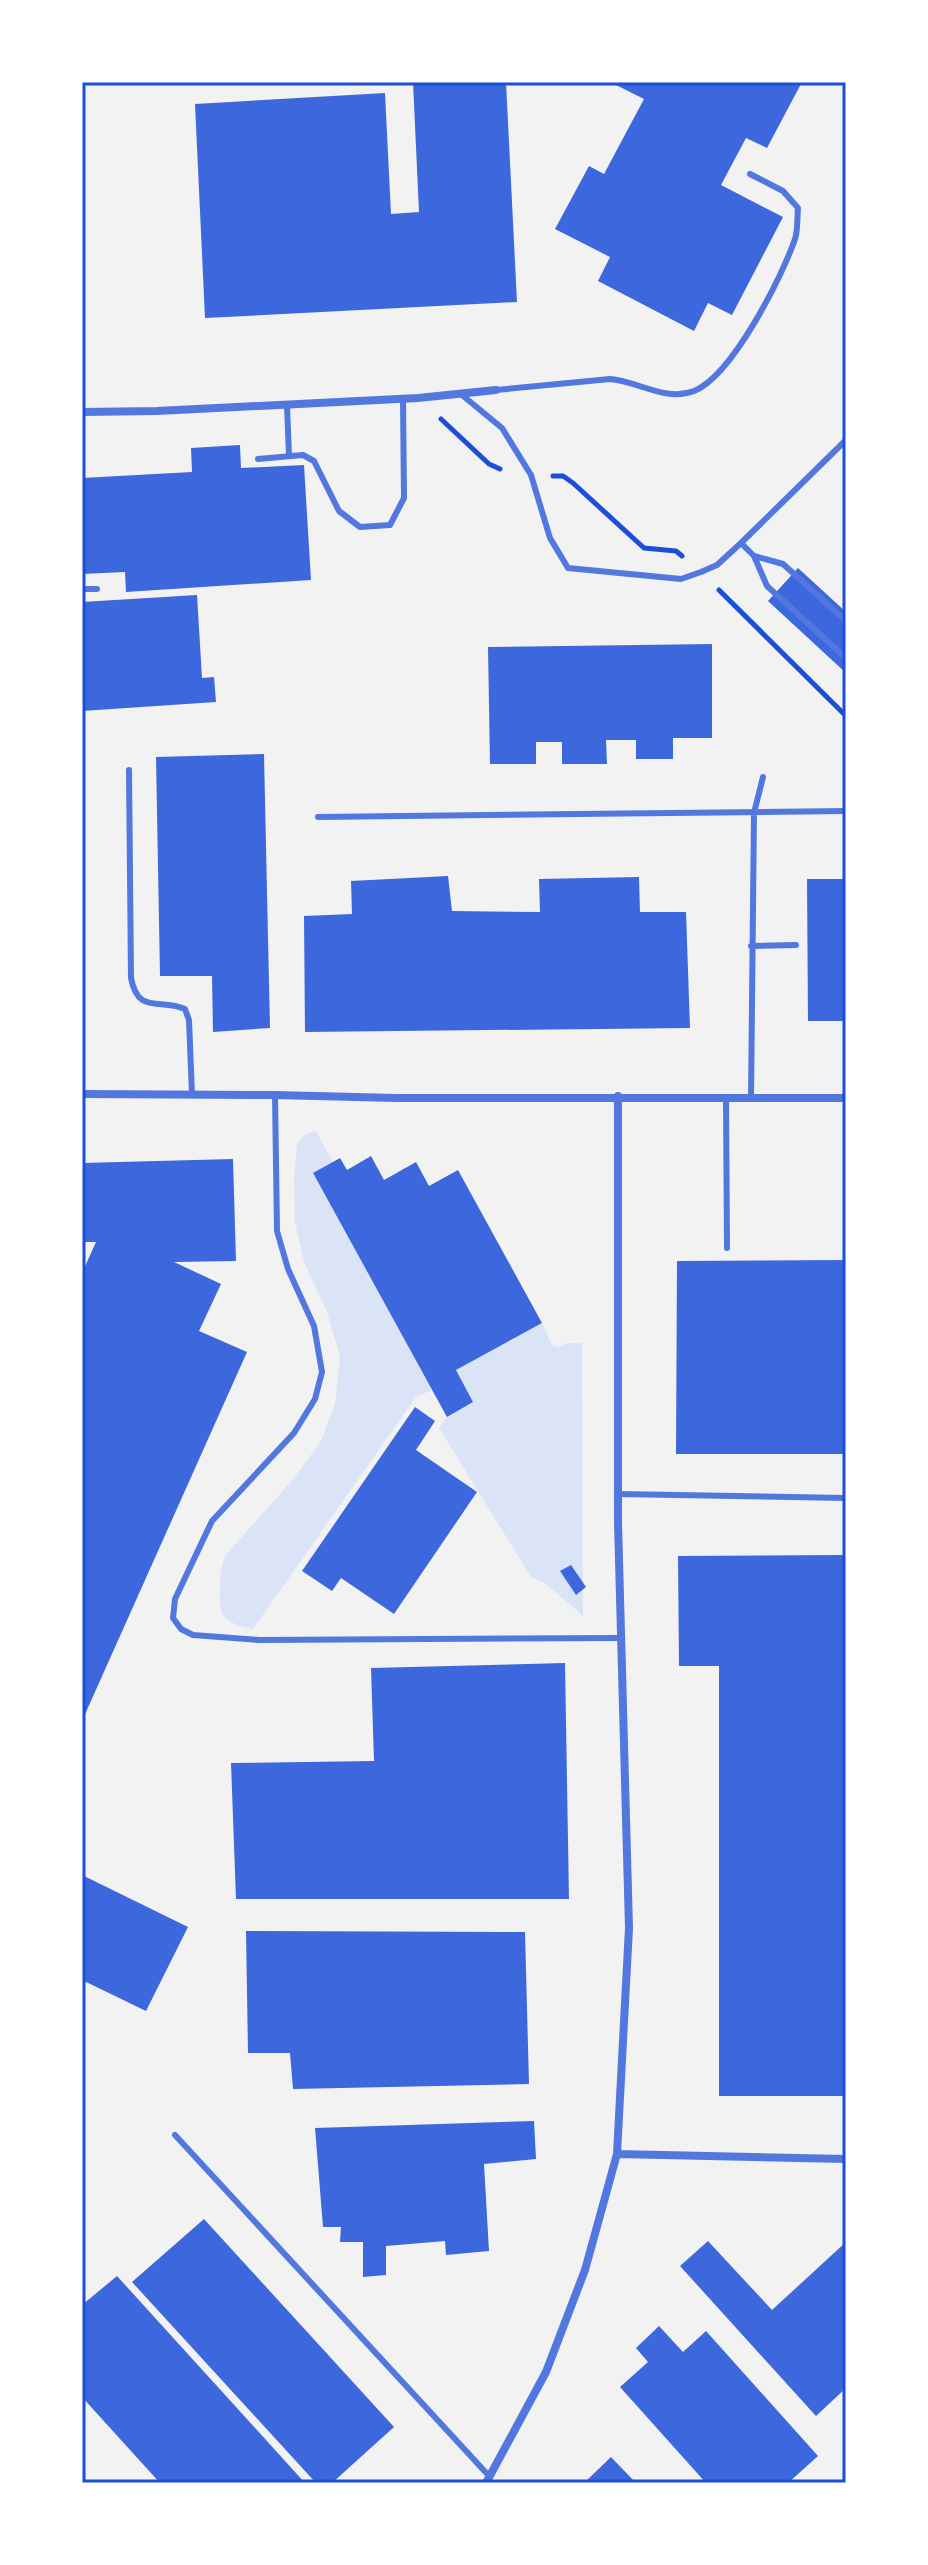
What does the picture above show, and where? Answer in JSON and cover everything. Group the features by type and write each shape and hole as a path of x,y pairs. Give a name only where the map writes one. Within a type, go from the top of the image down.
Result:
{"street":[{"path":"82,412 403,399 496,390"},
{"path":"82,1094 846,1098"},
{"path":"488,2480 546,2372 585,2270 617,2154 629,1928 618,1494 618,1096"},
{"path":"617,2154 846,2159"}],"lane":[{"path":"496,390 610,379 625,380 669,395 695,391 715,375 752,331 796,236 798,208 783,191 750,174"},
{"path":"462,395 502,428 531,475 550,538 568,568 681,579 717,565 846,440"},
{"path":"258,459 303,455 314,461 339,511 360,527 390,525 404,498 403,399"},
{"path":"287,405 289,456"},
{"path":"741,543 754,556 767,586 846,658"},
{"path":"754,556 783,564 846,621"},
{"path":"82,589 97,589"},
{"path":"129,770 131,978 134,991 143,1000 185,1009 189,1020 192,1095"},
{"path":"751,1099 754,813 763,777"},
{"path":"318,817 846,811"},
{"path":"751,946 796,945"},
{"path":"275,1095 277,1231 288,1269 314,1326 322,1372 315,1399 294,1433 212,1521 175,1599 173,1618 181,1629 193,1635 259,1640 620,1638"},
{"path":"726,1099 727,1248"},
{"path":"618,1494 846,1498"},
{"path":"175,2135 488,2480"}],"path":[{"path":"418,398 489,464 511,474 563,476 644,548 676,551 846,716"}],"shaded area":[{"path":"316,1131 333,1162 313,1174 432,1390 416,1397 253,1629 230,1621 222,1613 220,1580 225,1556 294,1478 321,1441 335,1404 340,1357 327,1312 304,1262 295,1223 297,1143 307,1133"},
{"path":"542,1323 552,1345 582,1343 583,1616 545,1583 531,1577 439,1428 447,1417 473,1402 456,1370"}],"building":[{"path":"413,82 506,82 517,302 205,318 195,104 385,93 391,214 419,212"},
{"path":"610,82 802,82 767,148 746,138 721,185 783,217 732,315 708,303 694,331 598,281 610,257 555,229 589,166 604,174 644,99"},
{"path":"240,445 241,468 304,465 311,580 126,592 125,572 82,574 82,478 192,472 191,448"},
{"path":"798,568 846,612 846,673 768,601"},
{"path":"197,595 202,678 214,677 216,702 82,711 82,602"},
{"path":"712,644 712,738 673,738 673,759 636,759 636,740 606,740 607,764 562,764 562,742 536,742 536,764 490,764 488,647"},
{"path":"264,754 270,1028 213,1032 212,976 160,976 156,757"},
{"path":"448,876 452,911 540,912 539,879 639,877 640,912 686,912 690,1028 305,1032 304,916 352,914 351,881"},
{"path":"807,879 846,879 846,1021 808,1021"},
{"path":"371,1156 384,1180 416,1162 429,1186 458,1170 542,1323 456,1370 473,1402 447,1417 313,1173 340,1158 347,1170"},
{"path":"233,1159 236,1261 174,1262 221,1284 199,1331 247,1352 82,1721 82,1273 96,1242 82,1242 82,1163"},
{"path":"846,1260 846,1454 676,1454 677,1261"},
{"path":"415,1407 435,1421 416,1450 477,1492 394,1614 341,1578 332,1591 302,1571"},
{"path":"846,1555 846,2096 719,2096 719,1666 679,1666 678,1556"},
{"path":"571,1565 586,1587 576,1595 560,1571"},
{"path":"565,1663 569,1899 236,1899 231,1763 374,1761 371,1668"},
{"path":"82,1875 188,1927 146,2011 82,1980"},
{"path":"246,1931 525,1932 529,2084 293,2089 290,2053 248,2053"},
{"path":"534,2121 536,2159 484,2164 489,2251 446,2255 445,2241 386,2246 386,2275 363,2277 363,2242 340,2242 341,2227 323,2227 315,2128"},
{"path":"204,2219 394,2427 332,2483 316,2483 132,2282"},
{"path":"708,2241 772,2310 846,2242 846,2388 816,2416 680,2266"},
{"path":"117,2276 305,2483 160,2483 82,2397 82,2305"},
{"path":"659,2326 683,2352 706,2331 818,2456 788,2483 706,2483 620,2387 648,2362 636,2348"},
{"path":"611,2457 636,2483 584,2483"}]}
